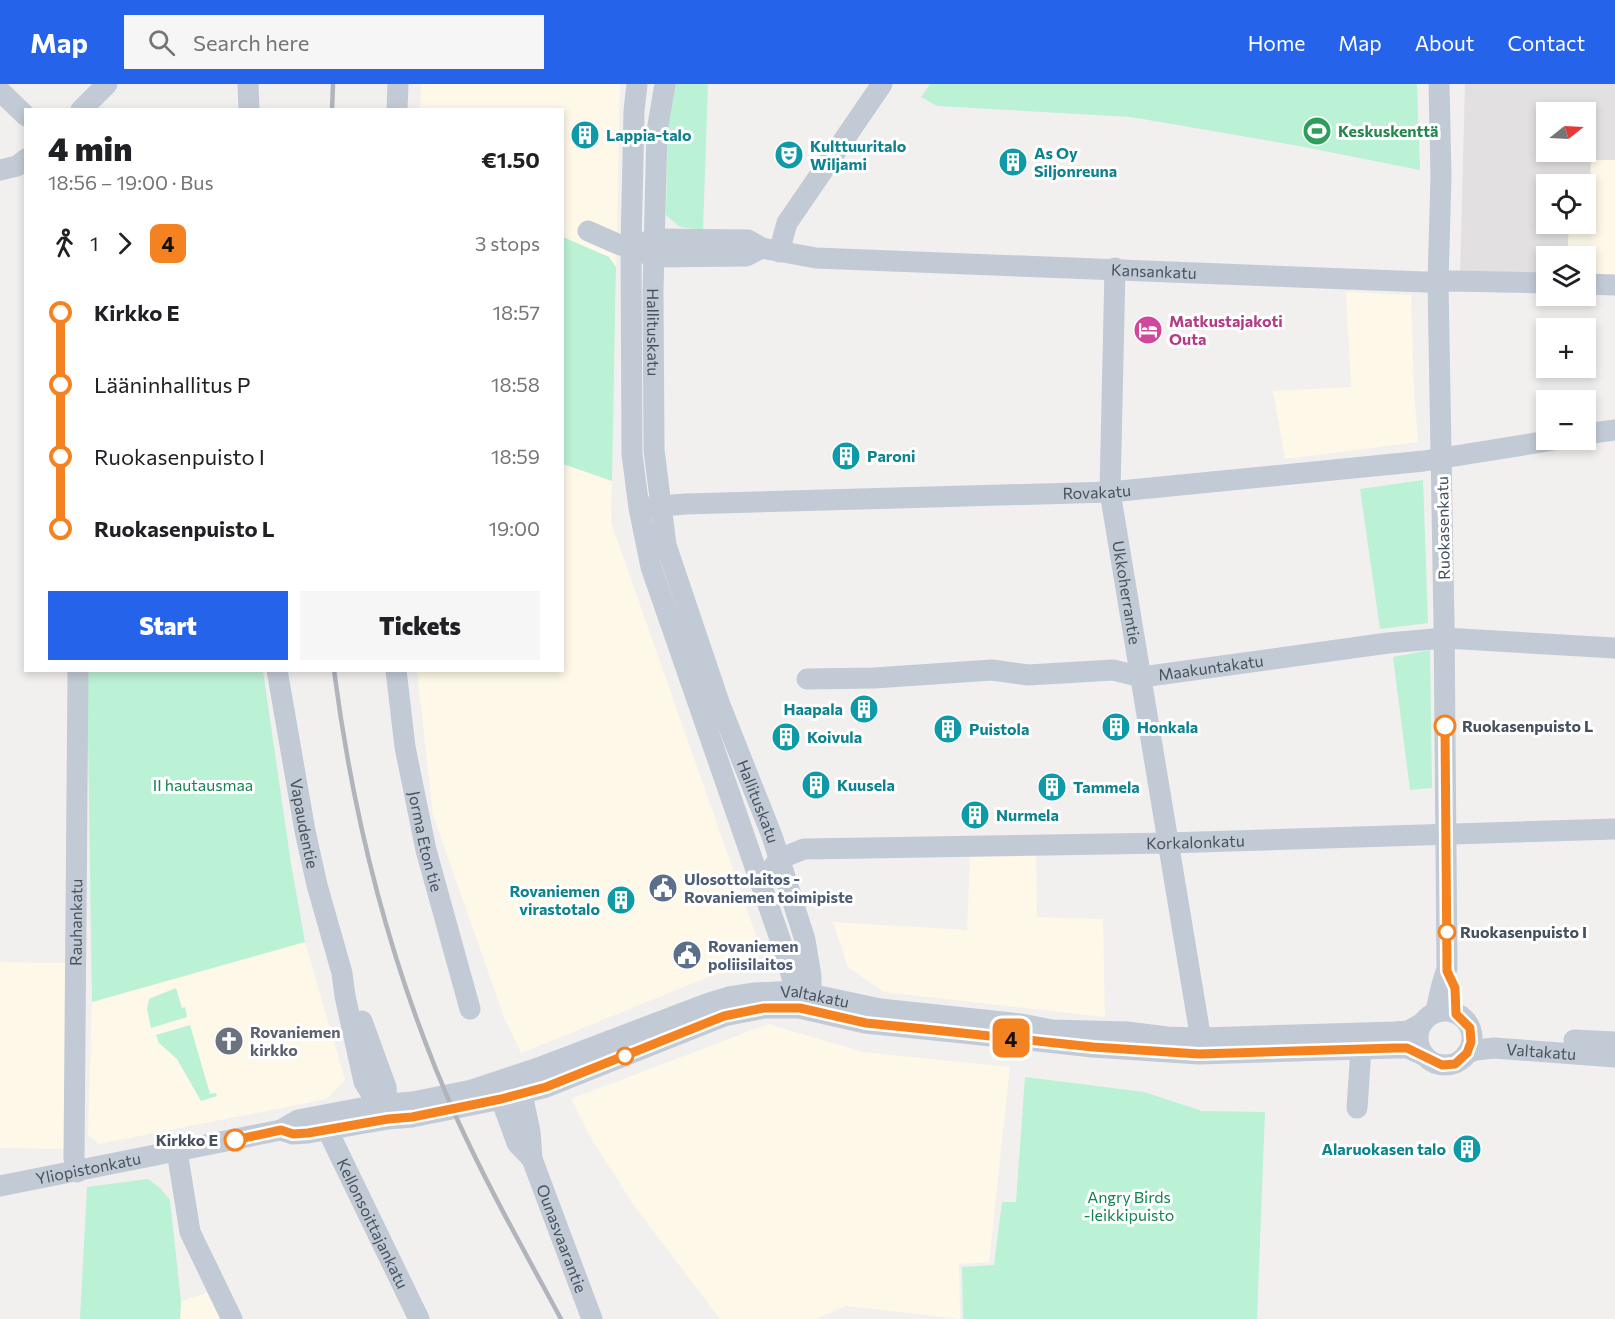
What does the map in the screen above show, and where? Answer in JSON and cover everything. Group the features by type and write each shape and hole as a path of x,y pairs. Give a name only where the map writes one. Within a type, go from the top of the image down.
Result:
{"street":[{"path":"83,108 108,84"},
{"path":"248,84 249,108"},
{"path":"397,108 398,84"},
{"name":"Hallituskatu","path":"638,84 634,111 631,247 632,454 639,508 651,567 802,997"},
{"name":"Hallituskatu","path":"665,84 657,131 654,248 654,450 666,544 720,705 779,859 805,940 811,976 802,997"},
{"path":"771,250 882,84"},
{"name":"Ruokasenkatu","path":"1439,84 1441,176 1438,282 1445,638 1447,971 1455,988 1446,1020"},
{"path":"0,91 24,114"},
{"path":"0,170 17,166 24,161"},
{"name":"Kansankatu","path":"588,231 620,245 631,247 746,256 771,250 816,258 1438,282 1536,283"},
{"name":"Ukkoherrantie","path":"1115,268 1110,492 1142,677 1199,1046"},
{"path":"1596,285 1615,285"},
{"path":"1596,433 1615,430"},
{"name":"Rovakatu","path":"639,508 1110,492 1442,458 1536,443"},
{"name":"Maakuntakatu","path":"807,679 874,678 992,670 1028,675 1113,670 1142,677 1388,643 1445,638 1615,648"},
{"name":"Rauhankatu","path":"77,1172 74,1158 78,672"},
{"name":"Vapaudentie","path":"277,672 305,831 317,885 342,973 364,1082 384,1109"},
{"name":"Jorma Eton tie","path":"396,672 405,747 426,850 470,1010"},
{"path":"712,681 698,698 720,705"},
{"name":"Korkalonkatu","path":"779,859 804,849 1168,843 1615,829"},
{"path":"761,884 779,859"},
{"name":"Valtakatu","path":"501,1099 515,1087 591,1069 724,1016 802,997 836,1017 877,1024 1093,1047 1407,1048 1423,1055"},
{"path":"1446,1020 1471,1042 1467,1053 1455,1064 1442,1065 1432,1062 1423,1055 1418,1033 1446,1020"},
{"name":"Valtakatu","path":"1199,1046 1408,1031 1446,1020 1499,1035 1615,1042"},
{"name":"Valtakatu","path":"1467,1053 1494,1048 1615,1057"},
{"path":"1357,1108 1360,1049"},
{"name":"Yliopistonkatu","path":"281,1130 293,1134 327,1129 384,1109 413,1102 472,1090 515,1087"},
{"name":"Ounasvaarantie","path":"515,1087 530,1132 532,1159 591,1319"},
{"name":"Yliopistonkatu","path":"0,1186 281,1130 298,1120 384,1109 412,1117 501,1099"},
{"name":"Ounasvaarantie","path":"501,1099 517,1143 532,1159"},
{"name":"Kellonsoittajankatu","path":"327,1129 418,1319"},
{"path":"177,1151 190,1232 232,1319"}],"shaded area":[{"path":"421,84 620,84 611,522 763,955 521,1053 504,1017 433,815 417,672 564,672 564,108 420,108"},
{"path":"1465,84 1615,84 1615,160 1596,160 1596,102 1536,102 1536,162 1591,162 1591,174 1536,174 1536,234 1568,234 1568,246 1536,246 1536,276 1460,275"},
{"path":"1615,160 1615,276 1596,276 1596,246 1568,246 1568,234 1596,234 1596,174 1590,174 1590,162"},
{"path":"1346,292 1411,295 1418,442 1285,459 1273,391 1351,387"},
{"path":"1036,855 1037,917 1103,919 1105,1017 884,992 848,967 833,922 967,930 970,856"},
{"path":"305,942 345,1080 327,1099 99,1144 88,1135 92,1002"},
{"path":"0,962 67,963 65,1149 0,1148"},
{"path":"768,1024 863,1052 1010,1067 989,1262 959,1264 960,1319 846,1306 815,1319 720,1319 632,1203 588,1133 571,1099"},
{"path":"207,1293 220,1319 180,1319 181,1301"}],"green space":[{"path":"675,84 708,84 703,230 680,227 666,215 668,113"},
{"name":"Keskuskenttä","path":"930,84 1417,84 1420,170 1131,117 937,106 921,97"},
{"path":"564,237 609,257 616,267 612,481 564,464"},
{"path":"1423,480 1428,623 1380,629 1360,489"},
{"path":"1430,650 1432,788 1410,790 1393,657"},
{"name":"II hautausmaa","path":"87,672 263,672 291,864 305,942 92,1002"},
{"path":"176,988 187,1017 151,1028 147,1009 149,999"},
{"path":"190,1025 210,1094 216,1093 217,1096 201,1101 177,1059 159,1043 156,1035"},
{"name":"Angry Birds -leikkipuisto","path":"1025,1077 1144,1092 1202,1111 1265,1112 1257,1319 963,1319 962,1267 994,1265 1002,1202 1016,1202"},
{"path":"148,1179 170,1200 181,1301 180,1319 80,1319 87,1187"}],"railway":[{"path":"332,108 333,84"},
{"path":"334,672 342,728 365,843 379,900 414,1012 458,1121 561,1319"}],"bus line":[{"name":"4","path":"235,1140 281,1130 293,1134 308,1133 412,1117 522,1094 673,1038 712,1020 738,1012 764,1008 800,1008 866,1023 1093,1047 1199,1054 1407,1048 1432,1062 1442,1065 1455,1064 1467,1053 1471,1036 1470,1028 1456,1014 1455,988 1447,971 1445,726"}],"place":[{"name":"Keskuskenttä","path":"1317,131"},
{"name":"Lappia-talo","path":"585,135"},
{"name":"Kulttuuritalo Wiljami","path":"789,155"},
{"name":"As Oy Siljonreuna","path":"1013,162"},
{"name":"Matkustajakoti Outa","path":"1148,330"},
{"name":"Paroni","path":"846,456"},
{"name":"Haapala","path":"864,709"},
{"name":"Ruokasenpuisto L","path":"1445,726"},
{"name":"Honkala","path":"1116,727"},
{"name":"Puistola","path":"948,729"},
{"name":"Koivula","path":"786,737"},
{"name":"Kuusela","path":"816,785"},
{"name":"Tammela","path":"1052,787"},
{"name":"Nurmela","path":"975,815"},
{"name":"Ulosottolaitos - Rovaniemen toimipiste","path":"663,888"},
{"name":"Rovaniemen virastotalo","path":"621,900"},
{"name":"Ruokasenpuisto I","path":"1447,932"},
{"name":"Rovaniemen poliisilaitos","path":"687,955"},
{"name":"Rovaniemen kirkko","path":"229,1041"},
{"name":"Kirkko E","path":"235,1140"},
{"name":"Alaruokasen talo","path":"1467,1149"}]}
